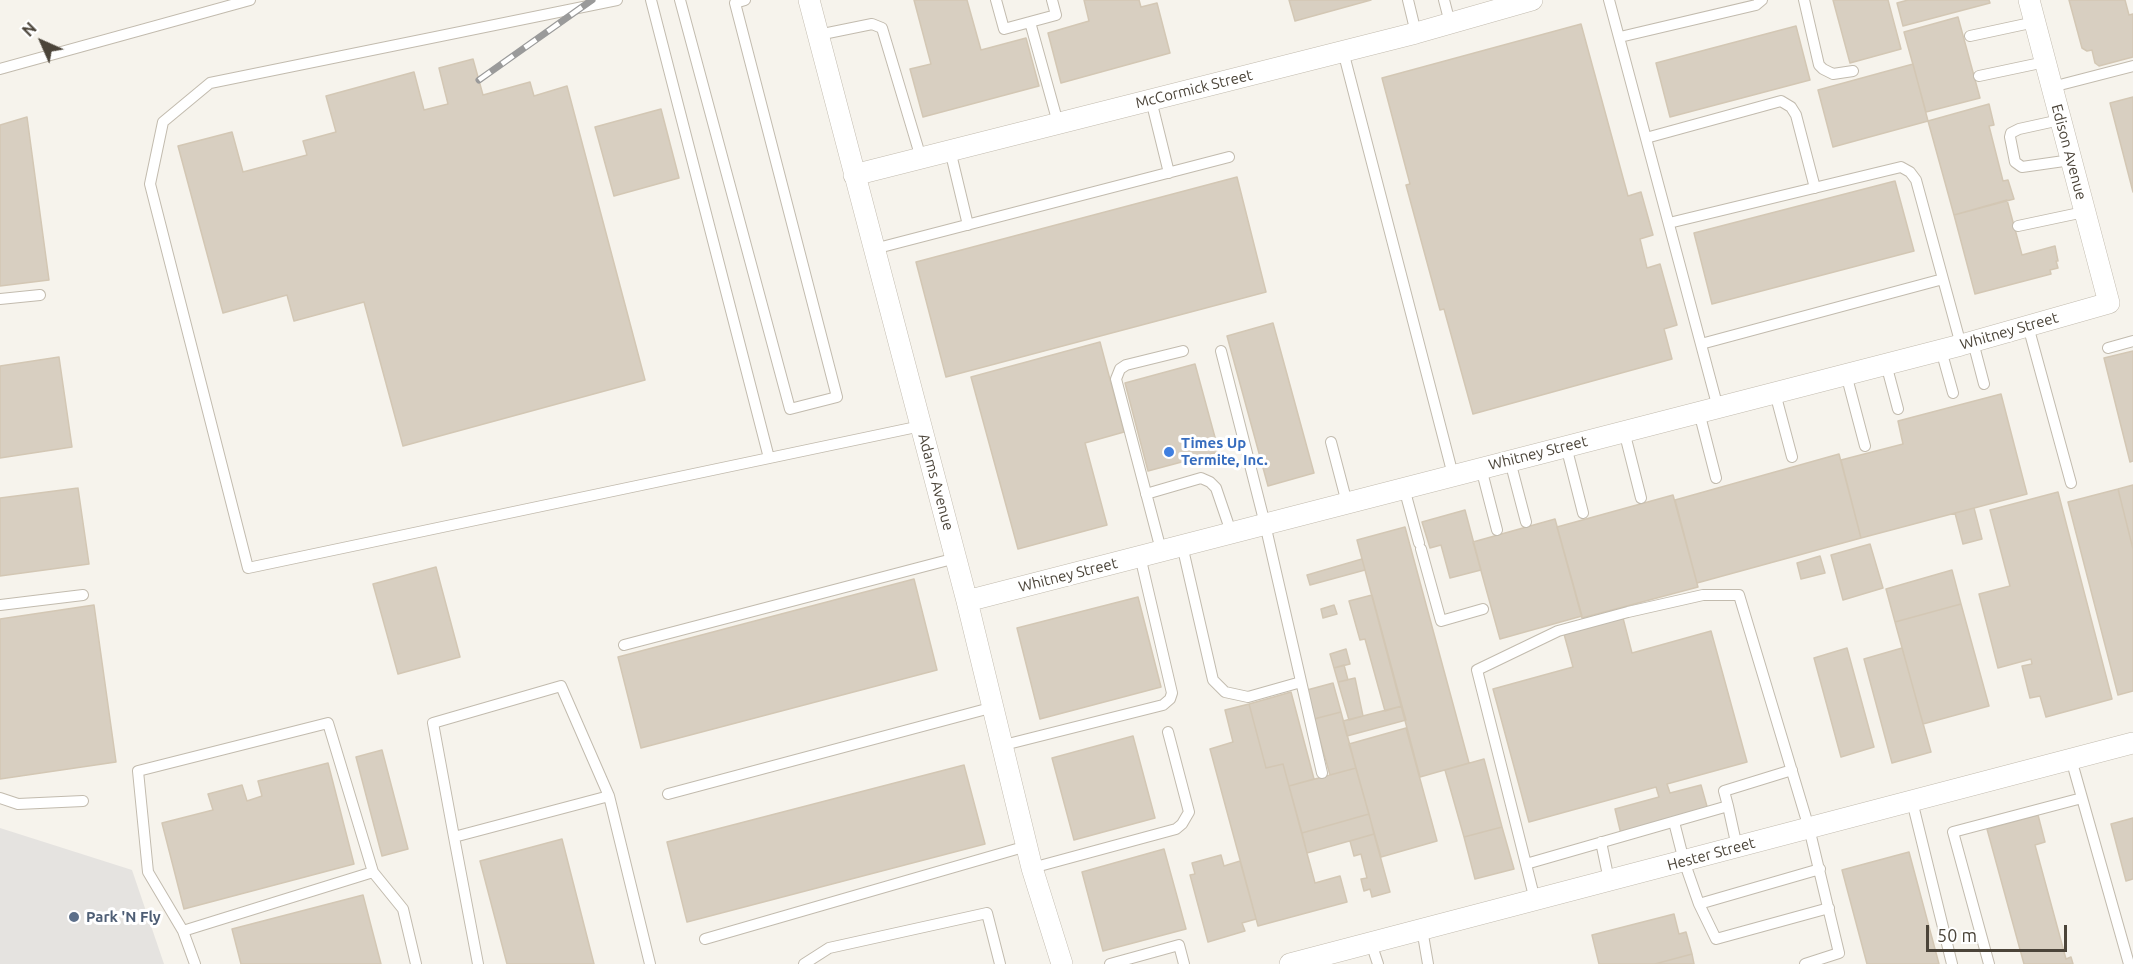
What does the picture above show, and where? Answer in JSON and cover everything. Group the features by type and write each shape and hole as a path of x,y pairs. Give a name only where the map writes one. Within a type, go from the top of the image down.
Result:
{"street":[{"name":"Adams Avenue","path":"809,0 956,558 1004,745 1032,868 1062,964"},
{"name":"McCormick Street","path":"854,175 1416,33 1532,0"},
{"name":"Edison Avenue","path":"2029,0 2109,303"},
{"name":"Whitney Street","path":"967,601 1958,346 2109,303"},
{"name":"Hester Street","path":"1290,964 2133,743"}],"lane":[{"path":"0,69 250,0"},
{"path":"617,0 210,83 163,122 150,184 248,568 921,426"},
{"path":"651,0 769,458"},
{"path":"680,0 790,409 837,397 738,16 735,3 745,0"},
{"path":"996,0 1004,29 1056,15 1052,0"},
{"path":"1408,0 1416,33"},
{"path":"1444,0 1450,23"},
{"path":"1609,0 1701,344 1716,478"},
{"path":"1620,37 1756,5 1762,0"},
{"path":"1804,0 1819,64 1833,74 1853,70"},
{"path":"1030,22 1058,123"},
{"path":"1970,36 2035,22"},
{"path":"818,35 872,24 882,28 921,158"},
{"path":"1343,51 1453,475"},
{"path":"1979,76 2045,62"},
{"path":"2052,87 2133,66"},
{"path":"1151,100 1169,173"},
{"path":"1647,138 1781,101 1791,107 1796,115 1815,188"},
{"path":"2060,120 2019,129 2011,133 2015,162 2022,167 2071,160"},
{"path":"950,150 968,225"},
{"path":"874,249 1229,157"},
{"path":"1669,223 1901,167 1910,172 1916,180 1943,279 1958,346 1953,393"},
{"path":"2018,226 2084,212"},
{"path":"1701,344 1943,279"},
{"path":"0,299 40,295"},
{"path":"2028,326 2071,483"},
{"path":"2108,348 2133,341"},
{"path":"1958,346 1984,384"},
{"path":"1161,550 1116,379 1120,369 1126,365 1183,351"},
{"path":"1221,351 1265,524 1322,773"},
{"path":"1886,364 1898,409"},
{"path":"1846,374 1864,446"},
{"path":"1775,393 1792,457"},
{"path":"1624,431 1641,498"},
{"path":"1331,442 1347,503"},
{"path":"1566,446 1583,513"},
{"path":"1510,461 1526,522"},
{"path":"1481,468 1497,530"},
{"path":"1146,494 1201,478 1216,488 1231,532"},
{"path":"1404,488 1441,621 1483,609"},
{"path":"1182,545 1214,680 1225,692 1248,697 1301,682"},
{"path":"1004,745 1163,705 1170,699 1172,693 1140,556"},
{"path":"624,645 956,558"},
{"path":"0,605 83,595"},
{"path":"1535,900 1477,670 1558,631 1703,595 1739,596 1809,828 1839,953 1805,964"},
{"path":"478,964 433,723 561,686 609,796 650,964"},
{"path":"668,794 994,707"},
{"path":"195,964 183,931 148,872 138,771 328,723 374,872 403,909 416,964"},
{"path":"1032,868 1176,829 1182,824 1189,812 1168,732"},
{"path":"2071,759 2129,964"},
{"path":"1737,847 1724,791 1792,770"},
{"path":"454,837 609,796"},
{"path":"0,798 18,804 83,801"},
{"path":"1989,964 1953,832 2082,798"},
{"path":"1912,801 1952,964"},
{"path":"1526,864 1728,806"},
{"path":"1674,822 1684,861 1699,904 1716,939 1829,908"},
{"path":"1601,843 1609,880"},
{"path":"705,939 1027,846"},
{"path":"1699,904 1820,869"},
{"path":"183,931 374,872"},
{"path":"804,964 829,948 987,913 1000,964"},
{"path":"1422,929 1428,964"},
{"path":"1371,943 1378,964"},
{"path":"1110,964 1179,945 1184,964"}],"shaded area":[{"name":"Park 'N Fly","path":"0,828 132,870 164,964 0,964"}],"building":[{"path":"914,0 967,0 981,50 1026,38 1039,86 923,117 910,69 931,64"},
{"path":"1084,0 1139,0 1141,7 1157,3 1170,53 1061,83 1048,33 1089,21"},
{"path":"1289,0 1371,0 1295,21"},
{"path":"1833,0 1888,0 1901,49 1850,63"},
{"path":"1908,0 1989,0 1990,3 1903,26 1897,3"},
{"path":"2069,0 2125,0 2129,15 2133,14 2133,57 2099,66 2095,63 2092,50 2087,51 2082,48"},
{"path":"1958,17 1980,98 1926,112 1904,32"},
{"path":"1581,24 1628,196 1641,192 1653,235 1640,239 1647,268 1660,264 1677,325 1664,329 1672,359 1473,414 1444,309 1440,310 1406,185 1410,184 1382,78"},
{"path":"1796,26 1810,80 1670,117 1656,63"},
{"path":"473,59 483,95 530,82 534,96 567,86 645,380 403,446 364,302 294,321 287,295 223,313 178,146 232,132 243,172 307,155 303,141 336,132 326,96 414,72 424,110 448,104 439,68"},
{"path":"1913,64 1928,121 1833,147 1818,90"},
{"path":"2133,97 2133,192 2110,103"},
{"path":"1989,104 1994,125 1989,126 2003,181 2008,180 2014,199 1954,215 1928,121"},
{"path":"661,109 679,178 614,196 595,127"},
{"path":"27,117 49,280 0,286 0,125"},
{"path":"1237,177 1266,292 946,377 916,262"},
{"path":"1895,181 1914,251 1712,304 1694,233"},
{"path":"2007,200 2022,255 2055,246 2058,268 2050,270 2051,274 1975,294 1954,215"},
{"path":"1273,323 1314,473 1268,486 1227,336"},
{"path":"1100,342 1124,432 1085,443 1107,525 1018,549 971,377"},
{"path":"2133,351 2133,461 2130,462 2104,358"},
{"path":"59,357 72,447 0,458 0,366"},
{"path":"1195,364 1219,452 1148,471 1125,383"},
{"path":"2001,394 2027,494 1861,538 1841,460 1903,444 1898,421"},
{"path":"1839,454 1861,538 1697,583 1675,500"},
{"path":"2133,485 2133,549 2118,489"},
{"path":"78,488 89,564 0,576 0,498"},
{"path":"2118,489 2133,549 2133,691 2118,695 2068,502"},
{"path":"2058,492 2112,699 2046,717 2040,696 2030,698 2022,666 2032,664 2031,659 1998,668 1979,594 2010,586 1990,510"},
{"path":"1673,495 1698,587 1582,618 1557,527"},
{"path":"1974,508 1982,539 1963,544 1955,513"},
{"path":"1465,510 1481,570 1450,578 1441,545 1430,548 1422,522"},
{"path":"1555,519 1582,616 1500,639 1473,542"},
{"path":"1405,527 1469,763 1420,777 1357,540"},
{"path":"1870,544 1883,588 1843,600 1831,555"},
{"path":"1820,556 1825,573 1801,579 1797,563"},
{"path":"1362,559 1365,570 1310,585 1307,575"},
{"path":"436,567 460,657 398,674 373,584"},
{"path":"1952,570 1961,604 1895,622 1886,589"},
{"path":"914,579 937,670 641,748 618,657"},
{"path":"1372,595 1402,706 1385,711 1365,639 1360,640 1349,601"},
{"path":"1138,597 1161,687 1040,719 1017,628"},
{"path":"1961,604 1989,706 1923,724 1895,622"},
{"path":"94,605 116,762 0,779 0,619"},
{"path":"1334,605 1337,614 1323,618 1321,609"},
{"path":"1623,618 1632,653 1711,631 1747,762 1667,784 1670,793 1701,785 1708,810 1621,834 1615,809 1659,797 1656,787 1529,822 1493,689 1573,667 1564,634"},
{"path":"1847,648 1874,747 1841,757 1814,658"},
{"path":"1902,648 1931,752 1892,763 1864,659"},
{"path":"1346,649 1350,664 1334,668 1330,654"},
{"path":"1344,665 1348,680 1338,682 1334,668"},
{"path":"1355,678 1363,716 1349,720 1338,682"},
{"path":"1333,683 1341,712 1314,719 1307,690"},
{"path":"1291,692 1314,779 1289,786 1283,764 1266,768 1249,704"},
{"path":"1249,704 1266,768 1283,764 1315,883 1340,876 1347,902 1258,926 1210,749 1233,742 1225,710"},
{"path":"1402,706 1406,720 1347,736 1343,721"},
{"path":"1341,712 1356,768 1330,775 1314,719"},
{"path":"1406,728 1437,841 1381,857 1349,744"},
{"path":"1133,736 1155,818 1074,840 1052,758"},
{"path":"382,750 408,849 382,856 356,757"},
{"path":"1484,759 1502,827 1464,837 1445,770"},
{"path":"328,763 354,864 184,909 162,823 213,810 208,794 242,785 247,801 262,796 258,781"},
{"path":"964,765 985,844 687,922 667,842"},
{"path":"1356,768 1369,814 1302,833 1289,786"},
{"path":"1369,814 1374,834 1307,853 1302,833"},
{"path":"2038,815 2045,842 2035,845 2066,959 2071,957 2073,964 2024,964 1987,829"},
{"path":"2133,818 2133,879 2126,881 2111,824"},
{"path":"1502,827 1514,869 1475,879 1464,837"},
{"path":"1374,834 1390,892 1372,897 1370,889 1364,891 1361,879 1367,878 1361,854 1354,856 1350,841"},
{"path":"562,839 594,964 507,964 480,861"},
{"path":"1164,849 1186,929 1103,951 1082,872"},
{"path":"1909,852 1939,964 1867,964 1842,870"},
{"path":"1221,855 1224,866 1240,861 1256,919 1242,923 1245,931 1208,942 1190,875 1195,874 1192,863"},
{"path":"363,895 381,964 241,964 232,929"},
{"path":"1674,914 1679,934 1686,932 1692,954 1655,964 1599,964 1592,935"},
{"path":"1692,954 1694,964 1655,964"}],"railway":[{"path":"479,80 592,0"}],"place":[{"name":"Times Up Termite, Inc.","path":"1169,452"},
{"name":"Park 'N Fly","path":"74,917"}]}
